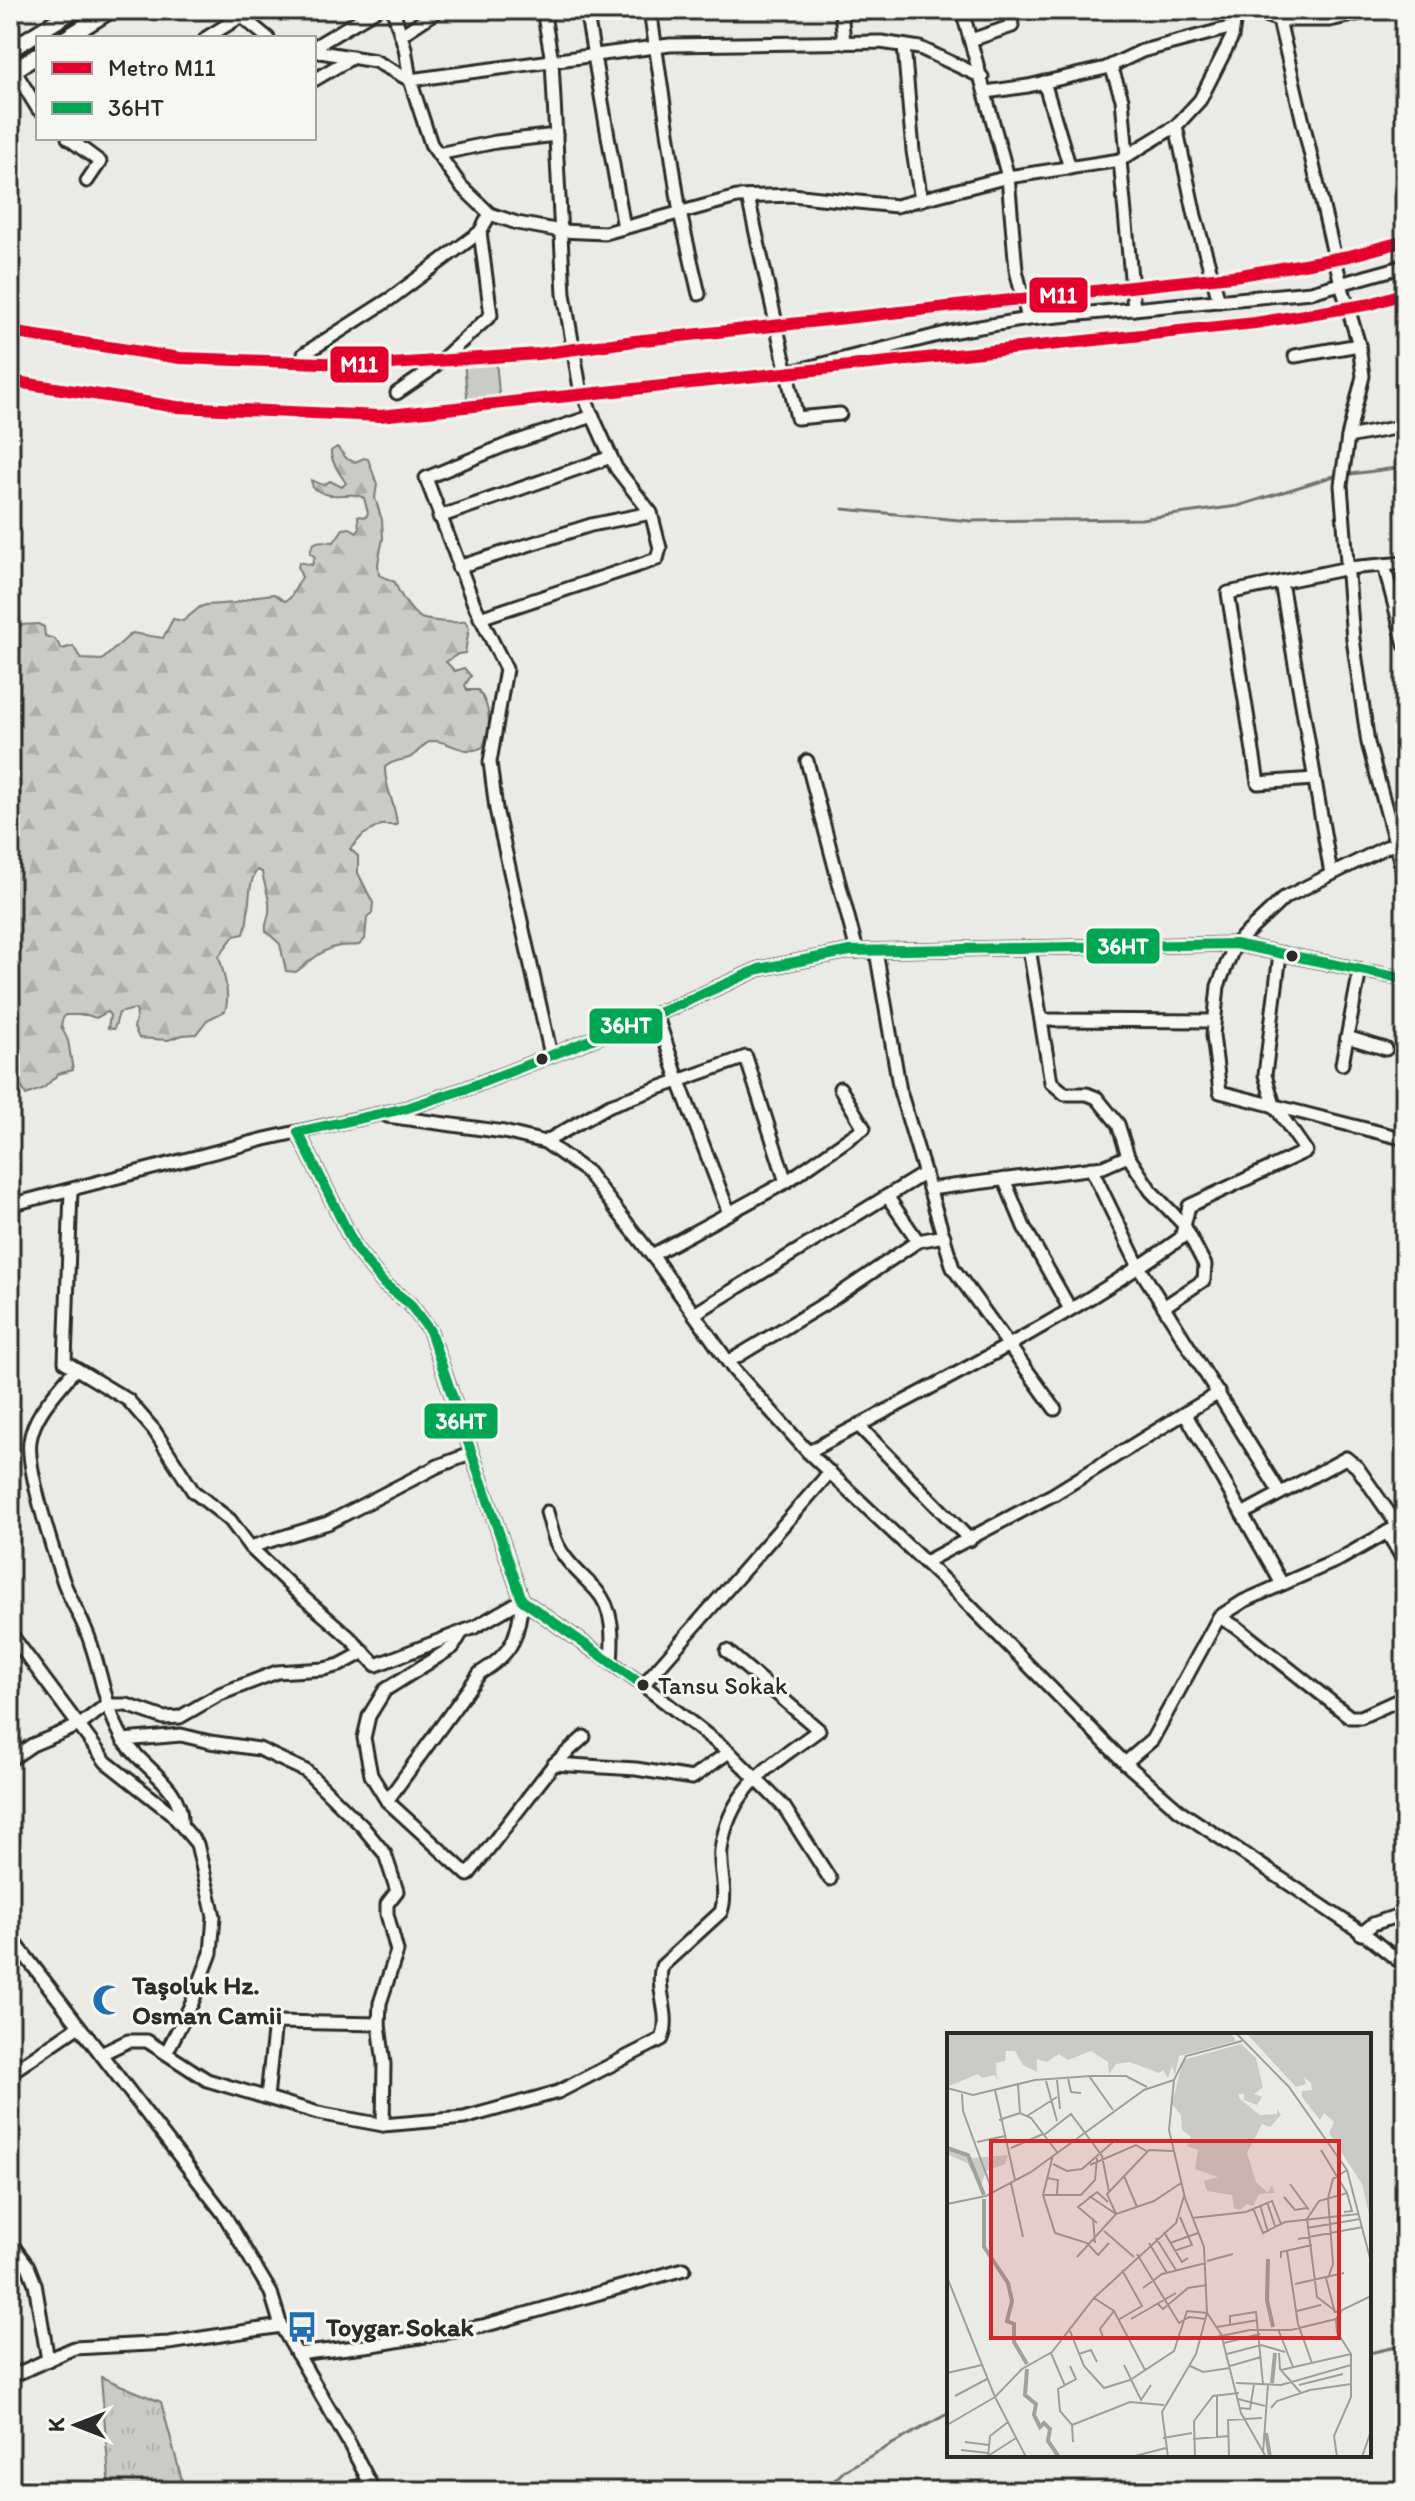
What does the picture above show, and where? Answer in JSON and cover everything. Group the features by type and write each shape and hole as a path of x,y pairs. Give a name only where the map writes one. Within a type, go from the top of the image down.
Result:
{"main road":[{"path":"10,50 74,10"},
{"path":"69,36 111,10"},
{"path":"12,72 36,56"}],"street":[{"path":"316,48 376,10"},
{"path":"393,10 410,80 431,144 461,186 490,214 517,223 561,231 605,233 737,197 792,195 896,206 1008,177 1123,158 1176,126 1200,100 1232,37 1236,10"},
{"path":"401,35 439,10"},
{"path":"480,618 657,559 660,548 651,513 616,468 580,388 564,294 552,61 543,10"},
{"path":"586,10 624,228"},
{"path":"650,10 680,213 699,294"},
{"path":"841,10 844,43"},
{"path":"962,10 1008,177 1016,270 1028,319"},
{"path":"971,40 1012,26 1010,10"},
{"path":"1250,10 1279,20 1330,20 1374,10"},
{"path":"209,36 243,12 266,36"},
{"path":"1279,20 1341,284 1359,345 1363,376 1348,437 1341,485 1353,639 1368,743 1400,843 1405,879"},
{"path":"986,92 1111,66 1142,51 1233,27"},
{"path":"316,49 375,61 410,80 656,47 881,42 920,48 982,77"},
{"path":"904,46 913,151 921,200"},
{"path":"316,79 353,57"},
{"path":"1111,66 1122,99 1134,309"},
{"path":"12,72 36,106"},
{"path":"1044,82 1070,168"},
{"path":"1176,126 1195,216 1219,301"},
{"path":"438,154 496,142 556,135"},
{"path":"71,140 100,162 87,181"},
{"path":"748,197 797,418 840,414"},
{"path":"304,354 390,299 480,232 490,214"},
{"path":"397,393 428,372 491,315 480,232"},
{"path":"787,373 950,332 1028,319 1311,292 1405,266"},
{"path":"1295,356 1359,345"},
{"path":"551,1055 496,809 490,762 506,669 458,567 426,478 506,445 593,416"},
{"path":"1348,437 1405,426"},
{"path":"439,517 611,457"},
{"path":"458,567 591,525 651,513"},
{"path":"1314,779 1258,783 1228,593 1348,568 1405,563"},
{"path":"1384,565 1405,645"},
{"path":"1281,582 1331,874"},
{"path":"807,761 857,951"},
{"path":"1400,843 1284,898 1235,944 1218,986 1213,1035 1220,1092 1405,1139"},
{"path":"10,1205 377,1114 468,1088 656,1014 759,969 857,951 1235,944 1405,979"},
{"path":"1029,948 1051,1082 1065,1094 1087,1094 1097,1098 1118,1124 1128,1156 1151,1191 1184,1225 1205,1265 1204,1280 1165,1306"},
{"path":"876,951 900,1091 953,1268 1055,1409"},
{"path":"808,1452 1009,1346 1139,1267 1181,1238 1189,1206 1306,1151 1274,1105 1265,1075 1280,954"},
{"path":"1342,1064 1360,970"},
{"path":"656,1014 729,1213"},
{"path":"1042,1020 1214,1021"},
{"path":"1347,1037 1386,1049"},
{"path":"545,1142 610,1105 746,1057 786,1182"},
{"path":"652,1255 786,1182 864,1128 840,1088"},
{"path":"377,1114 504,1132 545,1142 587,1172 652,1255 728,1362 808,1452 925,1562 1125,1763 1180,1811 1405,1966"},
{"path":"298,1132 356,1249 384,1284 409,1303 430,1331 522,1600 518,1630 509,1649 498,1662 480,1673 387,1801"},
{"path":"929,1189 1103,1167 1128,1156"},
{"path":"1091,1168 1139,1267 1280,1493"},
{"path":"694,1314 925,1173"},
{"path":"1004,1179 1024,1227 1070,1309"},
{"path":"71,1190 65,1362 128,1400 154,1430 193,1491 230,1520 250,1547 376,1665 462,1632 522,1600"},
{"path":"887,1196 918,1241"},
{"path":"728,1362 831,1300 918,1241 944,1236"},
{"path":"75,1369 36,1419 30,1440 29,1461 65,1584 91,1643 106,1705 123,1740 173,1793 182,1811 181,1824"},
{"path":"925,1562 1054,1494 1219,1393"},
{"path":"1185,1413 1282,1584"},
{"path":"858,1425 970,1540"},
{"path":"250,1547 328,1523 438,1466 470,1454"},
{"path":"1242,1514 1346,1458 1357,1467 1397,1527 1405,1563"},
{"path":"643,1685 830,1472"},
{"path":"547,1512 556,1542 575,1570 599,1593 609,1612 613,1637 611,1662"},
{"path":"1125,1763 1152,1740 1219,1617 1244,1601 1340,1559 1397,1527"},
{"path":"522,1600 643,1685 729,1752 784,1807 830,1879"},
{"path":"1219,1617 1238,1628 1350,1717 1361,1717 1405,1697"},
{"path":"462,1632 453,1647 385,1690 369,1716 364,1738 371,1775 387,1801 468,1875 554,1764 584,1737"},
{"path":"10,1633 106,1762 171,1813 197,1844 214,1916 211,1953 192,2003 166,2053"},
{"path":"101,2054 128,2041 147,2041 207,2080 318,2113 383,2125 464,2118 558,2092 662,2039 666,2021 660,1976 662,1966 721,1912 724,1901 721,1852 726,1827 743,1791 755,1778 819,1730 727,1651"},
{"path":"10,1760 32,1745 80,1725 106,1705 127,1705 164,1718 180,1717 220,1694 277,1672 332,1667 364,1652"},
{"path":"123,1740 181,1735 259,1749 306,1771 362,1826 385,1854 397,1891 387,1904 397,1951 380,2003 384,2064 383,2125"},
{"path":"554,1764 636,1769 692,1778 729,1752"},
{"path":"1361,1934 1373,1924 1405,1913"},
{"path":"10,1936 223,2213 271,2293 281,2326 372,2488 339,2491"},
{"path":"267,2097 275,2022 379,2024"},
{"path":"10,2073 79,2026"},
{"path":"10,2242 28,2266 35,2284 48,2360"},
{"path":"297,2354 373,2345 483,2326 684,2269"},
{"path":"10,2377 74,2348 169,2343 281,2326"}],"green space":[{"path":"496,359 500,405 468,408 464,361"},
{"path":"337,447 347,459 355,462 368,459 377,484 375,498 382,520 383,538 379,575 395,582 405,602 421,618 443,622 465,621 469,628 465,653 446,662 455,671 464,668 471,676 465,685 467,690 478,690 486,704 489,724 483,747 470,750 434,741 409,758 385,767 397,825 381,825 363,835 350,849 358,856 358,873 373,903 372,913 367,917 365,939 359,945 334,947 296,972 286,971 280,944 266,931 269,902 262,872 257,870 251,884 244,934 234,936 219,956 227,991 225,1011 207,1020 196,1034 168,1040 139,1038 134,1028 135,1009 119,1013 114,1029 108,1028 110,1015 107,1012 96,1018 65,1015 61,1026 68,1041 73,1070 58,1074 44,1088 26,1095 19,1082 10,1075 10,615 20,625 38,624 44,627 45,636 55,639 62,649 73,646 81,659 102,660 132,633 163,638 173,619 183,621 206,605 235,603 274,594 285,601 302,577 299,562 312,565 315,557 310,553 313,545 334,542 343,529 350,528 357,532 358,516 366,517 368,513 364,498 324,494 313,488 311,480 323,485 330,481 342,487 346,483 331,454"},
{"path":"101,2377 161,2402 187,2491 110,2491"}],"waterway":[{"path":"1351,474 1405,467"},
{"path":"843,509 970,521 1141,519 1238,506 1334,476"},
{"path":"1371,2353 1405,2345"},
{"path":"824,2491 845,2470 947,2414"}],"metro line":[{"name":"M11","path":"10,332 180,358 377,365 538,354 1241,275 1349,256 1405,241"},
{"name":"M11","path":"10,381 177,407 380,416 1255,323 1371,304 1405,293"}],"transit line":[{"name":"36HT","path":"298,1132 407,1108 468,1088 676,1006 759,969 850,951 1235,944 1405,979"},
{"name":"36HT","path":"298,1132 356,1249 384,1284 409,1303 430,1331 522,1600 643,1685"}],"place":[{"name":"Tansu Sokak","path":"643,1685"},
{"name":"Taşoluk Hz. Osman Camii","path":"108,2000"},
{"name":"Toygar Sokak","path":"302,2327"}]}
